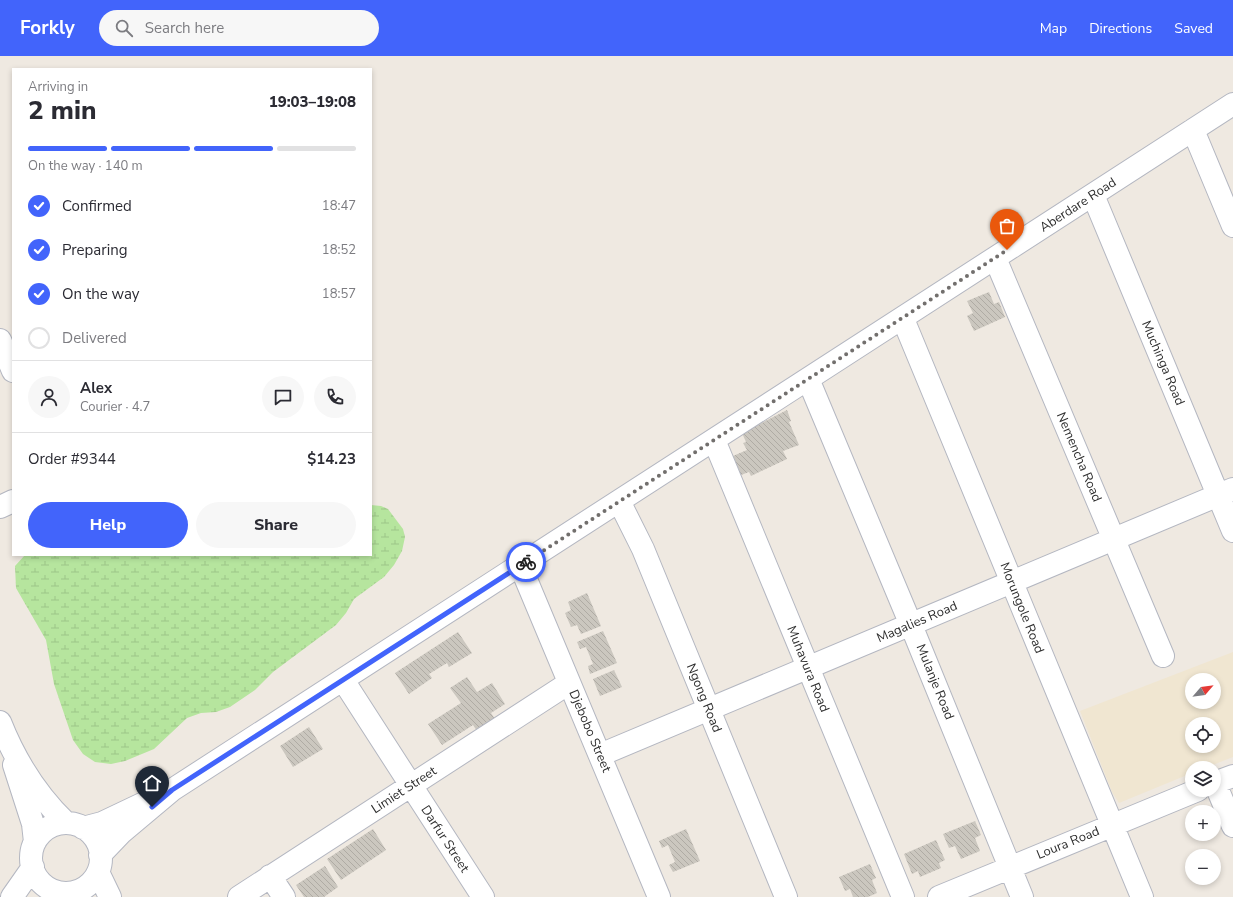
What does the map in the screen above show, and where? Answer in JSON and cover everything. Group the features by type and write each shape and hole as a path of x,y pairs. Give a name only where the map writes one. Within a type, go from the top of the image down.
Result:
{"street":[{"name":"Aberdare Road","path":"172,790 903,319 1233,104"},
{"path":"1193,130 1233,226"},
{"name":"Muchinga Road","path":"1093,195 1226,492 1233,531"},
{"name":"Nemencha Road","path":"995,258 1163,656"},
{"name":"Morungole Road","path":"903,319 1142,897"},
{"path":"0,340 12,369"},
{"name":"Mulanje Road","path":"808,379 912,625 1022,897"},
{"name":"Muhavura Road","path":"714,440 903,897"},
{"name":"Magalies Road","path":"600,755 1226,492"},
{"path":"0,507 12,501"},
{"name":"Ngong Road","path":"619,501 643,549 786,897"},
{"name":"Djebobo Street","path":"520,565 659,897"},
{"name":"Darfur Street","path":"342,680 483,897"},
{"name":"Limiet Street","path":"239,897 569,683"},
{"path":"0,722 8,743 36,842"},
{"path":"8,743 36,788 75,825 96,839 99,864 110,897"},
{"path":"172,790 122,832 99,864 92,881 83,889 64,895 50,889 41,882 33,867 32,850 45,830 55,825 75,825 115,818 172,790"},
{"name":"Loura Road","path":"939,897 1185,796"},
{"path":"1221,797 1233,826"},
{"path":"12,897 33,867"},
{"path":"270,876 284,897"}],"shaded area":[{"path":"1233,652 1233,757 1221,762 1185,761 1185,776 1119,803 1112,792 1080,711"}],"green space":[{"path":"372,505 381,506 388,509 403,529 405,537 402,551 394,565 384,577 354,599 346,613 336,625 273,672 255,690 230,707 216,712 201,713 187,718 154,749 125,761 111,764 95,762 83,754 73,740 54,684 46,640 16,588 15,566 24,556 372,556"}],"building":[{"path":"989,292 994,304 999,302 1005,317 974,331 967,316 973,313 967,301"},
{"path":"787,410 791,421 789,422 799,445 783,451 787,459 751,476 749,472 741,475 733,456 747,450 743,443 746,442 742,433"},
{"path":"587,593 601,626 581,634 577,625 571,627 565,613 571,610 568,602"},
{"path":"603,631 617,663 590,674 588,666 593,664 586,647 580,649 577,642"},
{"path":"458,632 472,653 449,667 447,663 429,674 432,678 409,694 395,673"},
{"path":"614,670 622,687 600,696 593,679"},
{"path":"467,677 477,692 492,683 505,704 491,713 495,719 477,731 473,725 442,745 428,724 461,703 450,688"},
{"path":"309,727 323,749 293,767 280,746"},
{"path":"975,821 981,835 975,838 980,851 961,859 955,846 949,848 943,834"},
{"path":"373,829 386,850 341,880 327,859"},
{"path":"686,829 700,861 673,872 669,865 675,862 668,845 662,848 659,841"},
{"path":"936,840 945,860 939,863 941,868 920,877 918,871 912,874 904,854"},
{"path":"870,864 876,878 872,880 877,893 868,897 853,897 850,889 845,891 839,877"},
{"path":"325,866 338,887 324,897 304,897 296,885"}],"way so far":[{"path":"526,562 903,319 1007,250"}],"route":[{"path":"152,807 172,790 526,562"}]}
